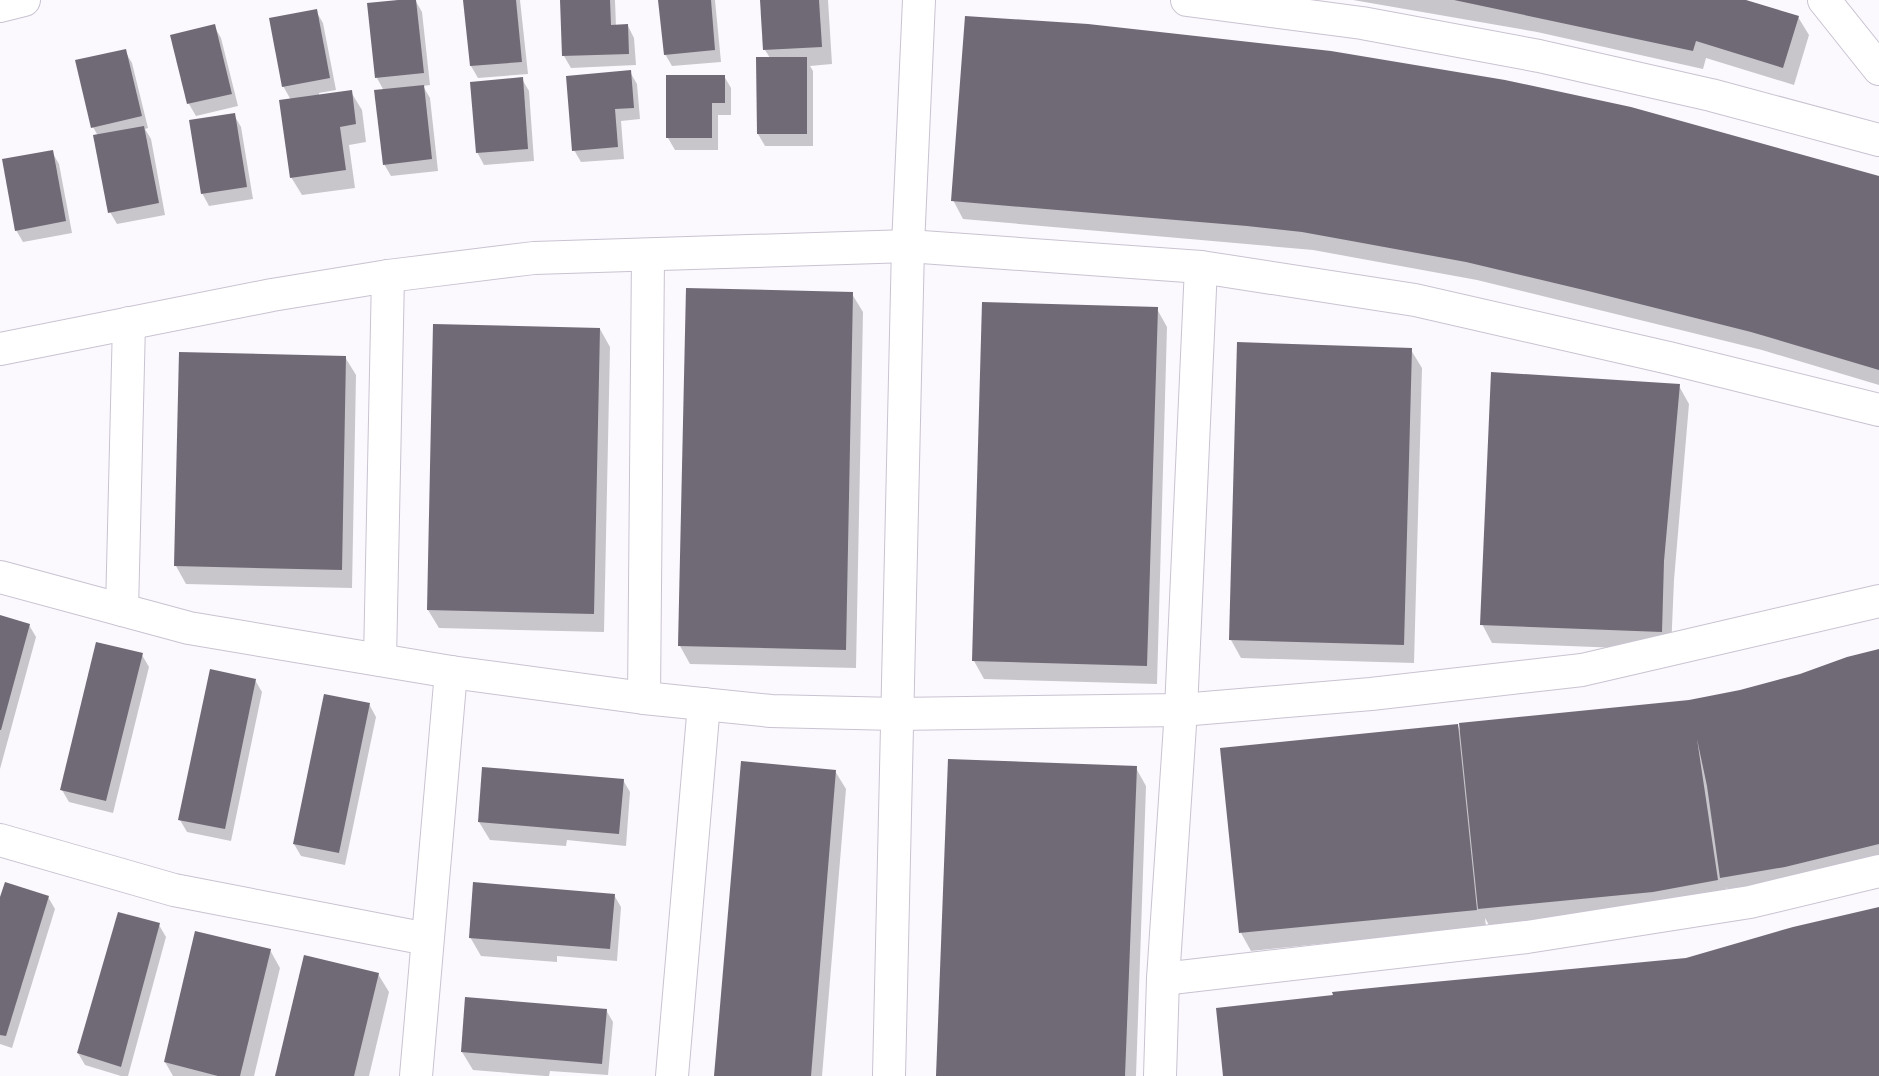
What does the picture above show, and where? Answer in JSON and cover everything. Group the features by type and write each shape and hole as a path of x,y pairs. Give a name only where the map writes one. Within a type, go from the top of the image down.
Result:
{"street":[{"path":"0,6 24,0"},
{"path":"889,1076 908,246 919,0"},
{"path":"1187,0 1362,23 1539,56 1711,95 1879,140"},
{"path":"1824,0 1879,69"},
{"path":"0,349 272,295 388,276 534,258 908,246 1201,267 1415,300 1669,358 1879,410"},
{"path":"644,698 648,256"},
{"path":"1160,1076 1162,979 1181,710 1201,267"},
{"path":"380,660 388,276"},
{"path":"122,610 129,323"},
{"path":"0,577 189,628 452,672 644,698 771,711 896,714 1181,710 1371,694 1582,670 1879,601"},
{"path":"416,1076 452,672"},
{"path":"672,1076 704,704"},
{"path":"0,840 174,890 427,939"},
{"path":"1162,979 1527,937 1750,902 1879,871"}],"building":[{"path":"416,0 424,73 375,78 367,3"},
{"path":"463,0 516,0 522,62 470,66"},
{"path":"560,0 610,0 611,25 628,24 629,54 562,56"},
{"path":"658,0 711,0 715,50 664,55"},
{"path":"760,0 819,0 822,47 763,50"},
{"path":"1454,0 1746,0 1799,16 1783,68 1696,41 1693,51"},
{"path":"317,9 330,78 282,87 269,18"},
{"path":"965,16 1088,24 1331,51 1505,80 1631,107 1879,176 1879,370 1751,332 1588,291 1466,262 1357,242 1302,232 1247,226 951,201"},
{"path":"215,24 232,94 187,104 170,35"},
{"path":"126,49 142,116 91,128 75,60"},
{"path":"756,57 807,57 807,134 757,134"},
{"path":"631,70 634,108 615,109 618,147 572,151 566,76"},
{"path":"666,75 725,75 725,103 712,103 712,138 666,138"},
{"path":"523,77 528,149 476,153 470,82"},
{"path":"424,85 432,159 383,165 374,90"},
{"path":"352,90 356,124 340,127 346,170 290,178 279,100"},
{"path":"235,113 247,187 201,194 189,120"},
{"path":"144,126 159,203 108,213 93,135"},
{"path":"53,150 66,221 15,231 2,159"},
{"path":"686,288 853,292 846,650 678,646"},
{"path":"982,302 1158,307 1147,666 972,661"},
{"path":"433,324 600,328 594,614 427,610"},
{"path":"1237,342 1412,348 1404,645 1229,640"},
{"path":"179,352 346,356 342,570 174,566"},
{"path":"1491,372 1680,384 1664,561 1662,632 1480,625"},
{"path":"0,615 30,624 1,730 0,730"},
{"path":"96,642 143,653 106,801 60,790"},
{"path":"1879,649 1879,844 1785,867 1720,878 1707,786 1697,739 1718,880 1653,892 1478,909 1459,723 1689,700 1740,690 1800,674 1847,657"},
{"path":"210,669 256,679 225,829 178,820"},
{"path":"324,694 370,703 339,853 293,844"},
{"path":"1458,724 1477,910 1239,933 1220,748"},
{"path":"948,759 1137,766 1125,1076 936,1076"},
{"path":"741,761 836,770 811,1076 714,1076"},
{"path":"482,767 624,779 619,834 478,822"},
{"path":"5,882 49,896 6,1036 0,1035 0,897"},
{"path":"473,882 615,894 610,949 469,938"},
{"path":"1879,907 1879,1076 1223,1076 1216,1008 1333,995 1332,992 1686,958 1793,927"},
{"path":"118,912 160,923 121,1067 77,1053"},
{"path":"195,931 271,949 240,1076 218,1076 164,1062"},
{"path":"304,955 379,973 354,1076 275,1076"},
{"path":"465,997 607,1009 602,1064 461,1052"}]}
